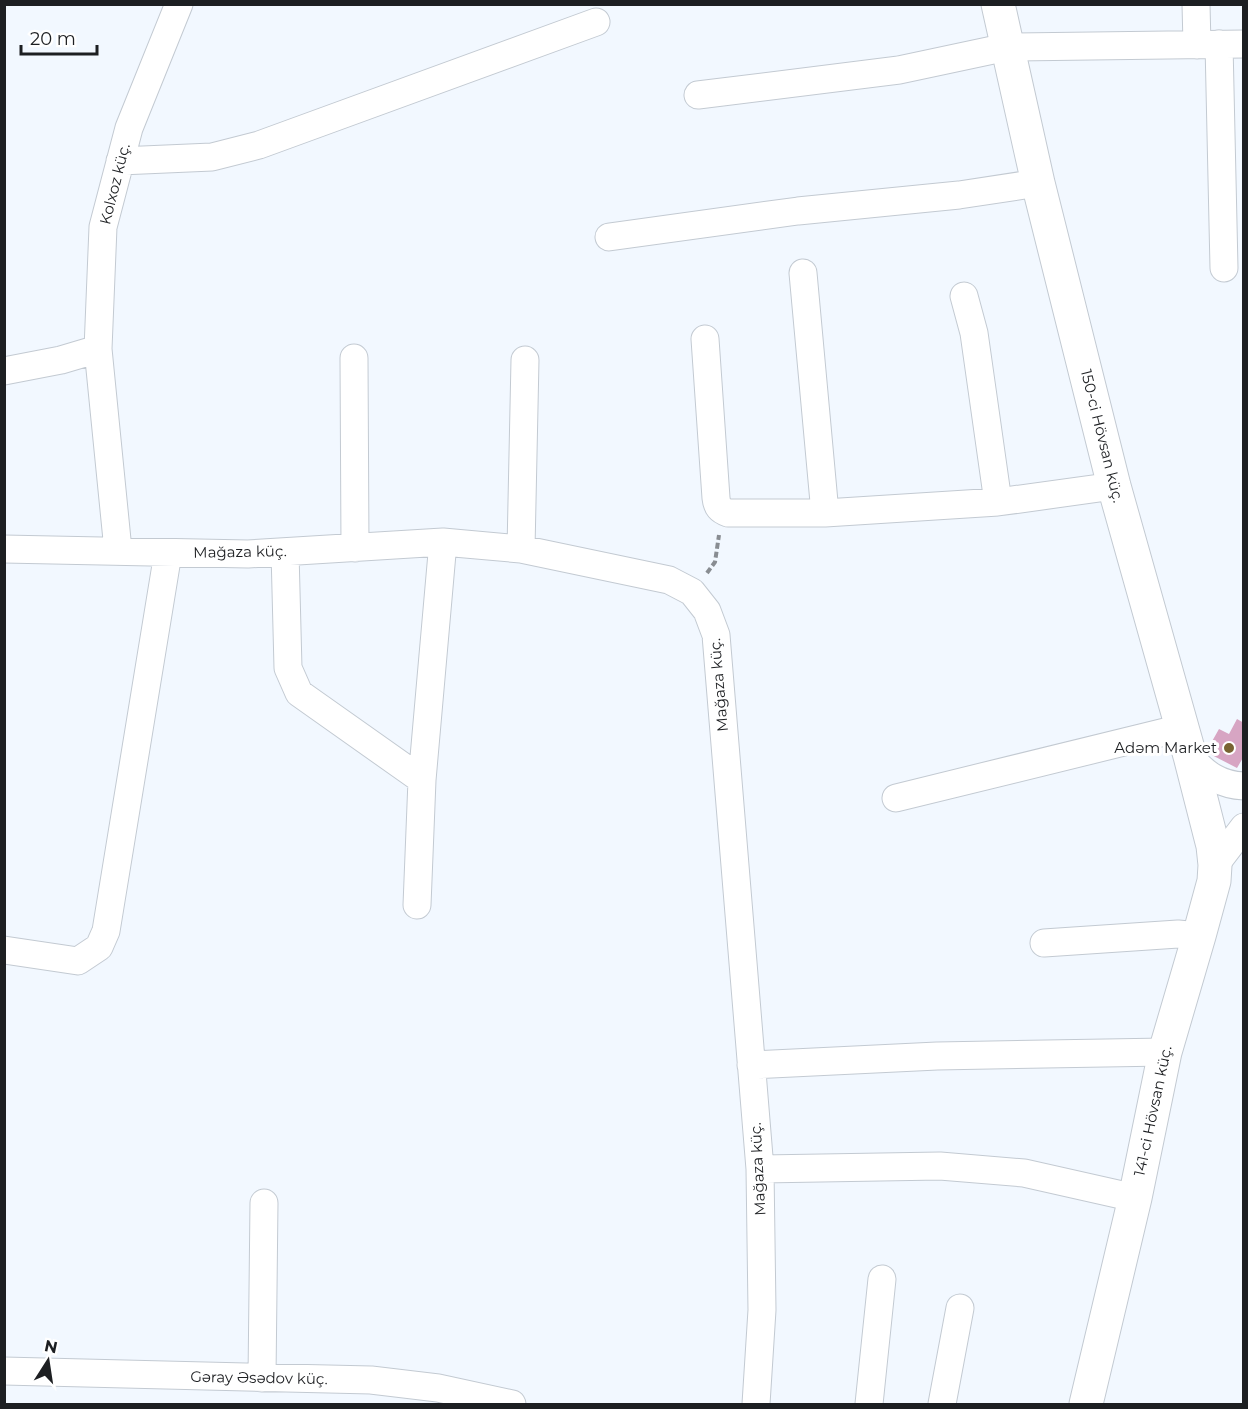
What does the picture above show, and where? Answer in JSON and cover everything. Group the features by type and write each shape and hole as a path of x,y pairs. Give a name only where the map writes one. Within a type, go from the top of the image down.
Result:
{"main road":[{"name":"150-ci Hövsan küç.","path":"998,4 1038,183 1114,486 1213,846 1215,865"},
{"name":"141-ci Hövsan küç.","path":"1086,1404 1135,1198 1165,1052 1214,881 1215,865"}],"street":[{"name":"Kolxoz küç.","path":"118,550 98,349 103,227 129,128 179,4"},
{"path":"1196,4 1220,44 1224,267"},
{"path":"120,161 212,157 241,150 596,22"},
{"path":"698,95 899,70 1007,47 1220,44"},
{"path":"609,237 798,211 959,195 1038,183"},
{"path":"803,273 825,513"},
{"path":"964,296 974,333 998,502"},
{"path":"705,339 716,498 717,506 722,510 736,513 825,513 998,502 1114,486"},
{"path":"4,371 61,360 98,349"},
{"path":"354,358 356,548"},
{"path":"521,549 525,360"},
{"path":"417,905 422,780 443,542"},
{"name":"Mağaza küç.","path":"4,549 248,554 443,542 521,549 669,579 692,592 707,611 716,635 760,1169 762,1310 756,1404"},
{"path":"285,552 288,668 299,693 422,780"},
{"path":"4,950 78,961 99,947 106,931 168,553"},
{"path":"896,798 1185,742 1200,769 1213,778 1232,785 1244,786"},
{"name":"141-ci Hövsan küç.","path":"1215,865 1244,827"},
{"path":"1044,943 1178,934 1199,936"},
{"path":"751,1065 937,1056 1165,1052"},
{"path":"760,1169 940,1166 1024,1173 1135,1198"},
{"path":"262,1378 264,1203"},
{"path":"869,1404 882,1279"},
{"path":"942,1404 960,1308"},
{"name":"Gəray Əsədov küç.","path":"4,1371 371,1380 398,1394 438,1388 512,1404"}],"path":[{"path":"692,592 715,562 722,510"}],"building":[{"path":"1237,719 1244,723 1244,756 1237,768 1206,752 1219,729 1229,734"}],"place":[{"name":"Adəm Market","path":"1229,748"}]}
